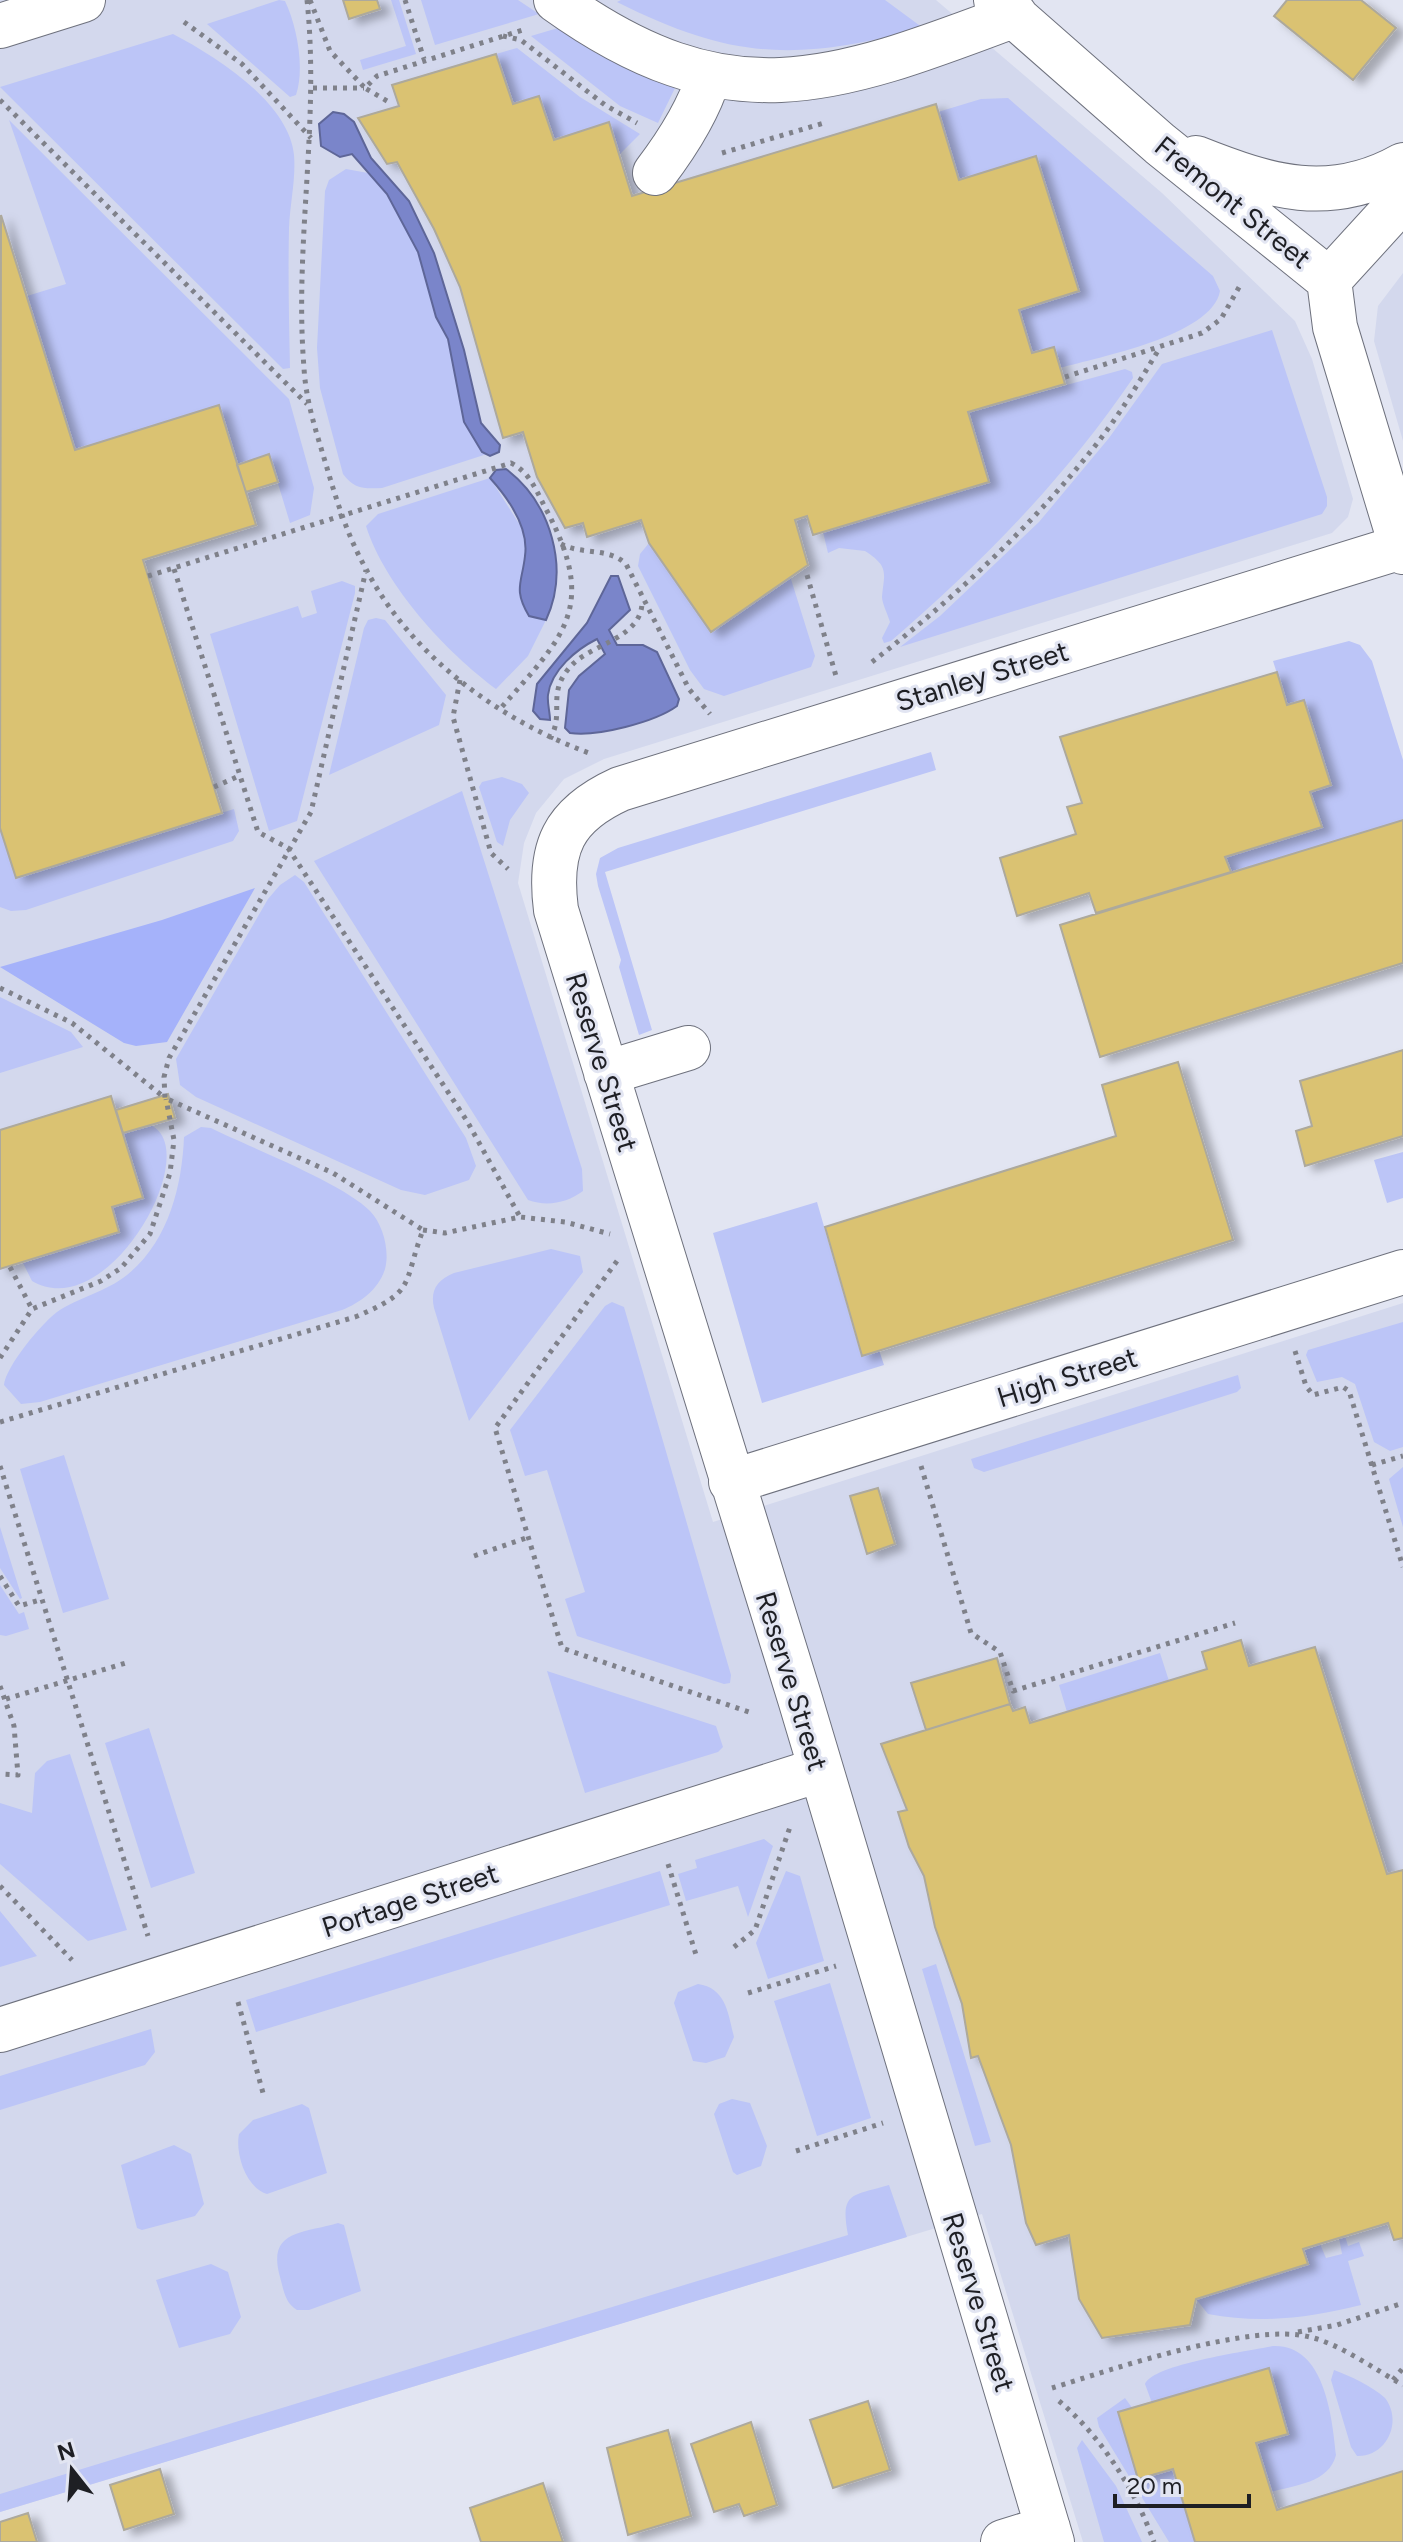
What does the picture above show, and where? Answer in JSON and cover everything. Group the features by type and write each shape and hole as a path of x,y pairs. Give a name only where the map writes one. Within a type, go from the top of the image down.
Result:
{"street":[{"path":"0,26 83,0"},
{"path":"566,6 642,50 709,76 779,81 853,69 924,48 1006,7"},
{"name":"Fremont Street","path":"1006,7 1160,144 1329,280 1335,327 1402,549"},
{"path":"666,158 703,97 709,76"},
{"path":"1160,144 1238,174 1278,185 1317,190 1360,185 1403,165"},
{"path":"1329,280 1403,199"},
{"name":"Stanley Street","path":"570,822 590,802 620,789 1402,549"},
{"name":"Reserve Street","path":"570,822 558,847 552,878 556,910 800,1699 1050,2535"},
{"path":"606,1073 688,1048"},
{"name":"High Street","path":"731,1482 1403,1272"},
{"name":"Portage Street","path":"0,2030 819,1770"},
{"path":"1003,2542 1050,2535"}],"path":[{"path":"308,0 330,51 365,88 387,101"},
{"path":"308,0 313,88 302,329 308,405 341,515 366,570 407,627 460,679 500,709 550,739 589,753"},
{"path":"405,0 424,59"},
{"path":"313,88 365,88 377,76 502,36 566,6"},
{"path":"184,22 242,64 311,138"},
{"path":"502,36 521,40 538,52 666,158"},
{"path":"0,100 308,405"},
{"path":"1065,377 1159,349 1212,327 1232,303 1242,282"},
{"path":"864,668 956,592 1066,481 1110,425 1159,349"},
{"path":"148,576 511,463 528,476 561,543 574,591 571,613 551,649 500,709"},
{"path":"561,543 581,552 609,553 619,558 689,689 710,714"},
{"path":"174,569 258,832 288,848 459,1108 520,1217"},
{"path":"0,1358 32,1309 101,1281 121,1268 150,1234 164,1201 174,1140 165,1098 164,1077 169,1058 311,812 366,570"},
{"path":"807,575 836,677"},
{"path":"550,739 555,730 555,695 560,680 584,655 615,638 639,617 642,597"},
{"path":"460,679 453,717 491,853 508,869"},
{"path":"214,787 239,776"},
{"path":"0,988 72,1023 165,1098 333,1173 423,1230 445,1233 520,1217 565,1222 612,1234"},
{"path":"0,1422 373,1310 407,1285 423,1230"},
{"path":"620,1257 495,1428 562,1648 752,1713"},
{"path":"10,1267 32,1309"},
{"path":"1294,1346 1308,1392 1313,1395 1343,1387 1349,1391 1403,1567"},
{"path":"1372,1465 1403,1456"},
{"path":"921,1465 971,1633 1000,1652 1013,1691 1235,1623"},
{"path":"0,1466 148,1936"},
{"path":"474,1556 529,1537"},
{"path":"0,1576 19,1606 40,1600"},
{"path":"6,1699 129,1662"},
{"path":"0,1686 14,1726 18,1775 0,1774"},
{"path":"734,1947 755,1930 792,1823"},
{"path":"666,1859 697,1958"},
{"path":"0,1886 72,1960"},
{"path":"748,1993 840,1964"},
{"path":"236,1993 263,2093"},
{"path":"796,2151 887,2122"},
{"path":"1154,2542 1129,2491 1096,2439 1046,2390 1208,2345 1267,2333 1293,2333 1337,2325 1403,2303"},
{"path":"1293,2333 1333,2346 1393,2380 1403,2382"},
{"path":"1393,2380 1403,2368"}],"shaded area":[{"path":"0,0 936,0 1162,193 1295,321 1312,359 1353,499 1348,517 1332,533 604,759 564,779 536,813 524,843 518,883 713,1522 1403,1303 1403,2542 1083,2542 982,2214 0,2512"},
{"path":"279,0 285,1 298,47 299,84 296,95 290,97 207,24"},
{"path":"391,0 399,0 416,54 363,70 360,60 406,46"},
{"path":"421,0 518,0 539,14 435,45"},
{"path":"885,0 923,28 839,46 767,50 697,36 617,2"},
{"path":"558,28 596,53 675,88 658,123 620,106 531,36"},
{"path":"173,34 247,83 265,99 289,135 294,155 289,228 290,368 283,369 0,87"},
{"path":"517,48 580,97 640,134 619,155 554,140 539,96 513,104 496,54"},
{"path":"1008,98 1213,276 1220,291 1212,307 1176,332 1125,351 1060,368 1054,347 1032,353 1019,310 1079,291 1035,156 959,180 938,112 981,99"},
{"path":"333,112 344,114 354,122 371,158 409,201 434,253 464,350 481,423 500,445 499,452 490,456 482,452 464,422 448,339 436,317 418,252 387,194 352,154 340,157 321,146 319,124"},
{"path":"9,120 289,399 314,488 310,515 290,523 269,454 237,465 218,405 75,450 27,296 66,284"},
{"path":"346,169 368,173 387,194 418,252 436,317 448,339 464,422 487,454 382,488 360,487 343,474 320,388 317,348 325,191 329,180"},
{"path":"1403,273 1403,441 1374,341 1378,306"},
{"path":"1272,330 1327,497 1327,506 1322,514 900,647 940,616 1039,522 1109,438 1162,364"},
{"path":"1125,369 1132,372 1133,378 1051,484 958,581 891,641 884,643 882,638 890,622 882,600 882,566 865,551 839,548 828,553 823,532 989,482 968,412"},
{"path":"506,469 535,500 552,538 556,579 546,620 529,616 521,599 524,535 510,504 490,478 496,470"},
{"path":"490,478 525,533 530,616 546,620 528,656 496,689 457,656 419,616 387,572 366,526 378,514"},
{"path":"649,543 711,632 790,576 815,656 811,667 724,696 704,689 690,670 638,566 640,554"},
{"path":"611,576 618,576 630,610 609,630 617,645 643,645 657,652 679,699 677,706 641,723 595,733 570,733 565,728 569,690 579,676 605,654 597,639 573,655 554,677 548,695 550,720 540,719 533,711 537,684 587,623"},
{"path":"342,581 355,586 355,593 297,821 269,831 210,634 298,606 302,618 317,613 311,591"},
{"path":"368,620 385,620 446,695 439,725 329,775 364,628"},
{"path":"1349,641 1360,645 1372,661 1403,760 1403,820 1231,872 1225,857 1321,827 1310,792 1331,785 1304,701 1287,705 1273,661"},
{"path":"931,752 936,770 605,872 652,1030 639,1035 619,967 621,960 598,886 596,874 600,858 618,848"},
{"path":"502,777 522,784 529,793 510,820 503,846 497,842 479,787 482,782"},
{"path":"462,791 582,1169 583,1191 564,1201 542,1203 528,1200 314,861"},
{"path":"234,809 239,831 233,841 26,910 11,911 0,907 0,829 16,878"},
{"path":"295,875 304,882 466,1138 476,1166 469,1180 425,1195 401,1190 196,1097 180,1085 176,1059 268,899 280,885"},
{"path":"255,888 167,1042 136,1046 124,1043 0,967 162,920"},
{"path":"0,997 71,1032 83,1047 0,1073"},
{"path":"150,1125 164,1140 166,1165 158,1196 141,1228 118,1257 91,1279 61,1288 32,1281 23,1263 119,1232 112,1207 143,1197 123,1133"},
{"path":"201,1127 211,1128 318,1177 370,1211 379,1223 386,1246 385,1269 378,1283 362,1299 342,1310 40,1402 21,1404 4,1385 18,1356 57,1312 119,1281 153,1247 163,1230 176,1194 184,1137"},
{"path":"1403,1152 1403,1198 1387,1203 1374,1160"},
{"path":"817,1202 861,1355 879,1350 884,1365 762,1403 713,1233"},
{"path":"551,1249 580,1256 583,1272 469,1421 434,1308 436,1286 454,1273"},
{"path":"612,1302 624,1307 731,1675 730,1683 724,1684 577,1636 565,1599 585,1592 547,1470 525,1476 510,1430 605,1306"},
{"path":"1403,1322 1403,1447 1390,1451 1374,1442 1355,1384 1342,1377 1317,1382 1306,1355 1308,1350"},
{"path":"1238,1375 1241,1388 1237,1392 984,1472 974,1468 971,1459"},
{"path":"64,1455 109,1599 63,1613 20,1469"},
{"path":"1403,1467 1403,1527 1389,1479"},
{"path":"0,1527 22,1598 20,1599 0,1568"},
{"path":"0,1585 19,1614 24,1612 29,1629 0,1635"},
{"path":"1160,1653 1169,1681 1067,1712 1059,1685"},
{"path":"547,1671 716,1726 723,1747 718,1752 585,1793"},
{"path":"149,1728 195,1873 151,1888 105,1743"},
{"path":"70,1754 127,1930 88,1941 0,1864 0,1803 32,1813 35,1773 47,1761"},
{"path":"764,1839 773,1846 748,1917 738,1886 686,1901 678,1874 697,1868 695,1860"},
{"path":"660,1871 670,1905 256,2032 246,2000"},
{"path":"786,1871 800,1876 824,1961 768,1979 756,1943"},
{"path":"0,1911 37,1956 0,1967"},
{"path":"936,1964 991,2142 975,2146 922,1969"},
{"path":"830,1983 871,2118 817,2136 774,2001"},
{"path":"698,1984 707,1986 720,1996 734,2037 725,2057 706,2063 693,2061 674,2003 678,1992"},
{"path":"151,2029 155,2052 145,2065 0,2110 0,2076"},
{"path":"732,2099 750,2103 767,2146 761,2166 737,2175 733,2172 714,2114 719,2104"},
{"path":"302,2104 309,2108 327,2173 267,2194 260,2191 244,2169 239,2151 239,2134 253,2120"},
{"path":"174,2145 191,2154 204,2204 195,2216 142,2230 137,2228 121,2165"},
{"path":"889,2185 907,2237 0,2512 0,2494 848,2235 846,2211 851,2198"},
{"path":"338,2223 344,2225 361,2291 309,2310 297,2310 284,2292 277,2262 278,2250 290,2236"},
{"path":"1345,2236 1348,2246 1359,2242 1364,2256 1348,2261 1361,2305 1304,2316 1247,2319 1208,2314 1196,2299 1320,2244 1326,2258 1342,2254 1339,2238"},
{"path":"211,2264 228,2272 241,2317 230,2334 179,2348 156,2280"},
{"path":"1273,2346 1290,2348 1304,2357 1314,2369 1328,2402 1336,2455 1326,2472 1319,2477 1271,2492 1256,2443 1288,2434 1268,2368 1152,2403 1145,2384 1165,2370"},
{"path":"1334,2370 1374,2389 1390,2407 1392,2427 1377,2451 1357,2456 1351,2447 1331,2380"},
{"path":"1125,2398 1133,2409 1138,2479 1173,2469 1195,2542 1169,2542 1099,2427 1097,2418"},
{"path":"1082,2440 1116,2486 1142,2542 1104,2542 1077,2448"}],"building":[{"path":"343,0 377,0 380,9 349,19"},
{"path":"1287,0 1361,0 1396,28 1353,80 1274,16"},
{"path":"496,54 513,104 539,96 554,140 609,122 632,196 936,104 959,180 1036,156 1079,291 1019,310 1032,353 1054,347 1065,384 968,412 989,482 813,535 807,516 795,520 808,565 711,632 649,543 641,520 587,537 583,523 565,528 537,477 523,432 503,438 460,287 434,229 397,162 387,164 358,118 399,106 392,85"},
{"path":"1,215 75,450 219,405 256,525 143,560 222,813 16,878 0,828"},
{"path":"269,454 278,482 246,492 237,465"},
{"path":"1277,672 1287,705 1304,700 1331,785 1310,792 1322,827 1225,857 1231,872 1096,913 1089,893 1017,916 1000,858 1076,834 1067,807 1082,803 1060,737"},
{"path":"1403,820 1403,963 1100,1057 1060,925"},
{"path":"1403,1050 1403,1136 1305,1166 1296,1131 1312,1126 1300,1081"},
{"path":"1178,1062 1233,1240 862,1356 825,1227 1116,1136 1102,1085"},
{"path":"168,1094 175,1118 123,1133 116,1110"},
{"path":"111,1096 143,1198 112,1207 119,1232 0,1269 0,1130"},
{"path":"878,1488 895,1544 867,1554 850,1496"},
{"path":"1241,1640 1249,1666 1315,1647 1387,1874 1403,1870 1403,2238 1394,2240 1388,2223 1303,2249 1308,2264 1196,2299 1190,2325 1102,2338 1079,2299 1069,2235 1036,2245 1026,2223 1011,2145 978,2056 971,2058 962,2004 935,1927 924,1876 909,1847 898,1812 907,1810 881,1744 1010,1704 1013,1711 1025,1707 1030,1723 1207,1669 1202,1652"},
{"path":"997,1658 1010,1704 926,1730 911,1683"},
{"path":"1269,2368 1288,2434 1256,2443 1277,2510 1403,2471 1403,2542 1195,2542 1173,2469 1138,2479 1118,2412"},
{"path":"868,2401 890,2470 833,2488 810,2420"},
{"path":"751,2422 777,2505 744,2516 739,2504 714,2512 691,2444"},
{"path":"668,2430 691,2516 628,2535 607,2448"},
{"path":"160,2469 174,2514 124,2530 110,2485"},
{"path":"543,2483 563,2542 481,2542 470,2508"},
{"path":"28,2513 37,2542 0,2542 0,2522"}]}
